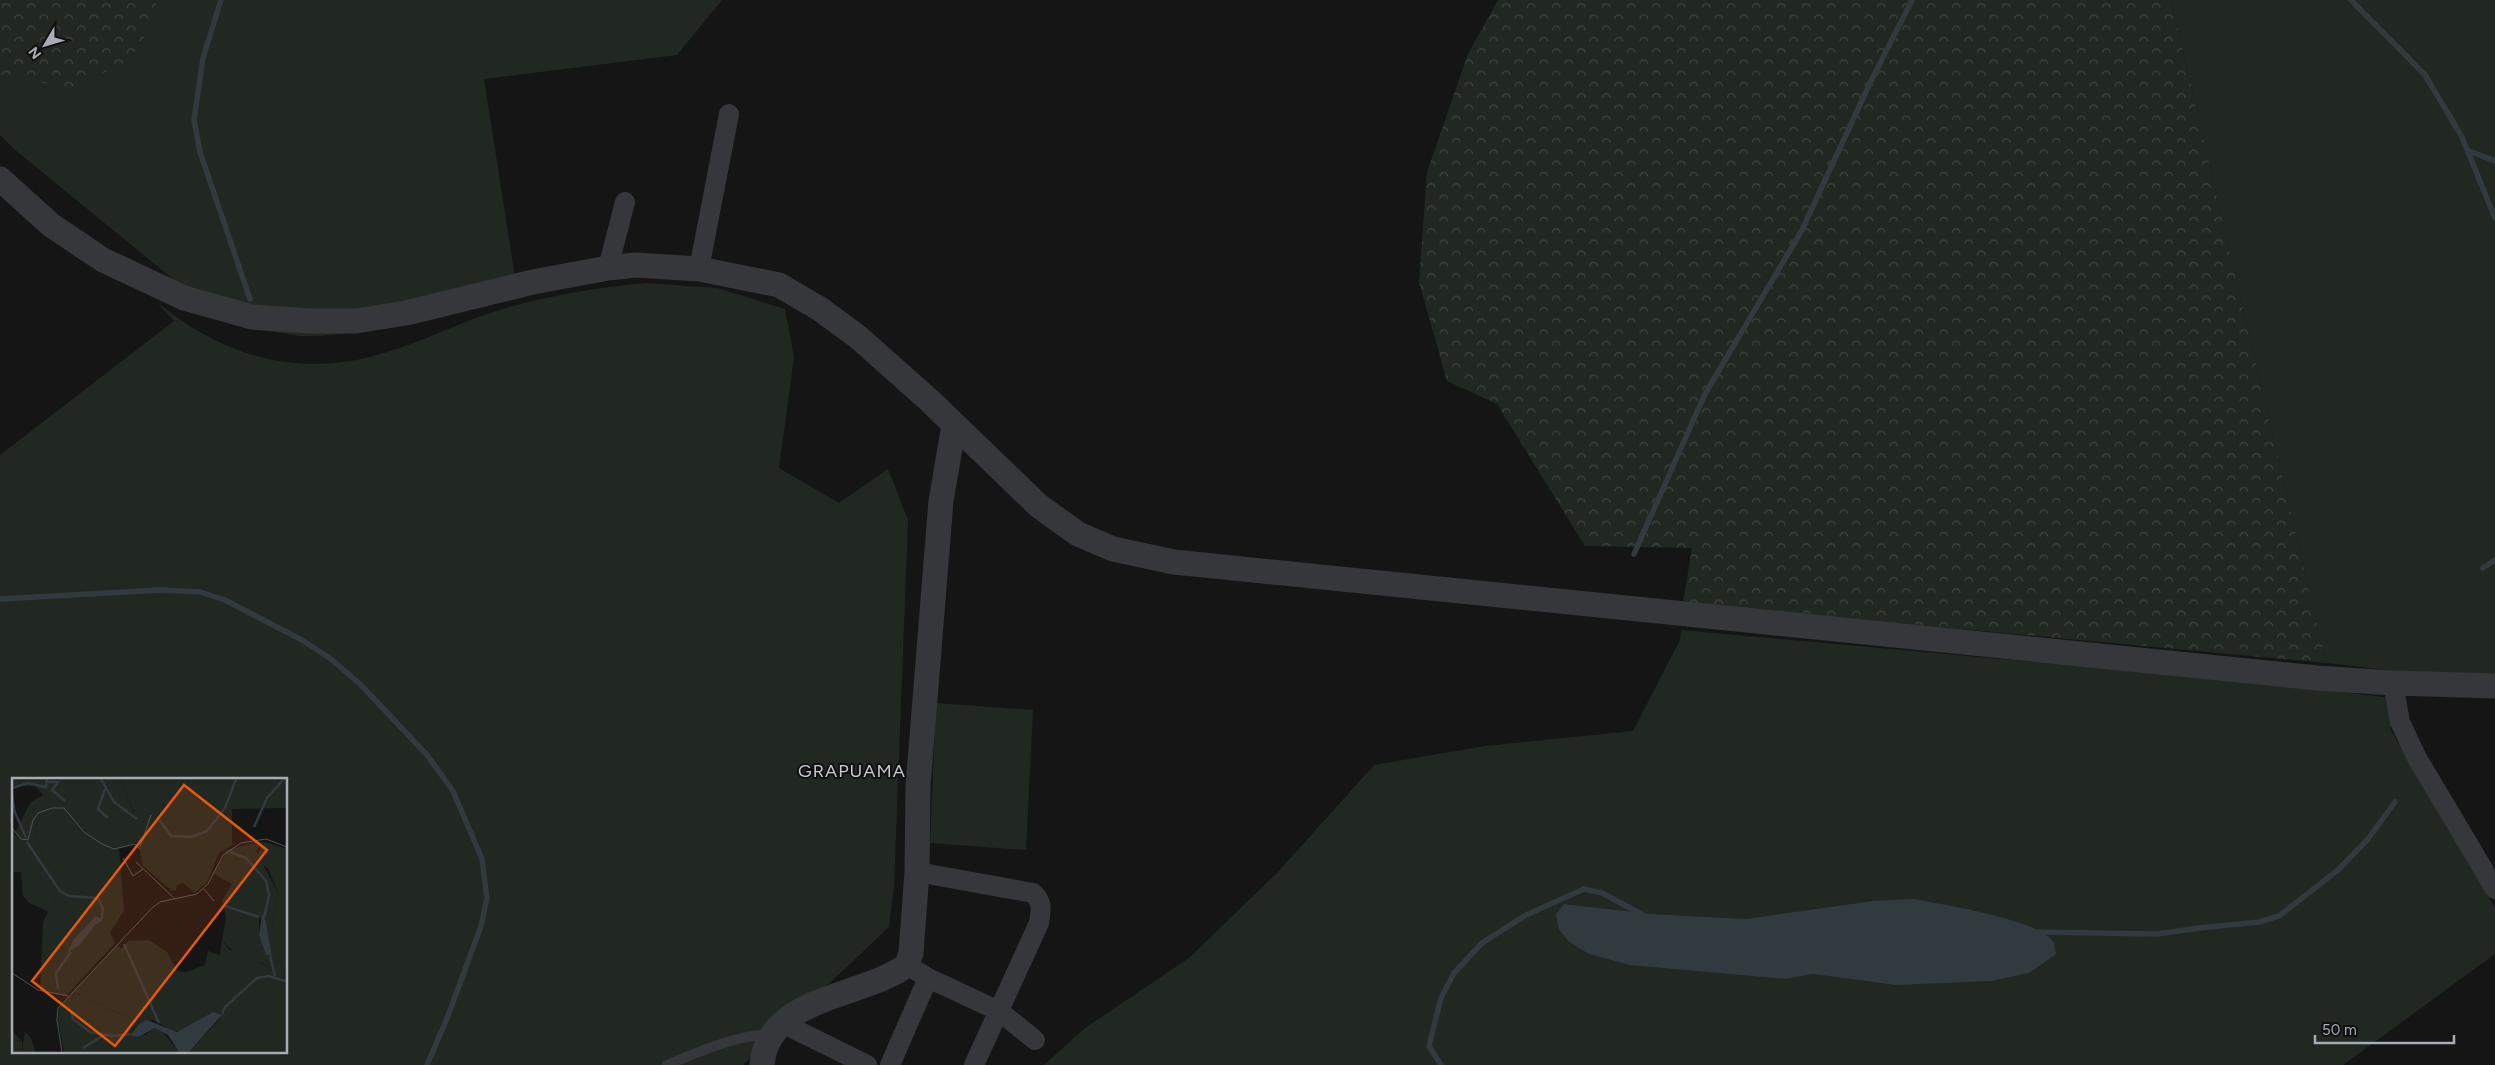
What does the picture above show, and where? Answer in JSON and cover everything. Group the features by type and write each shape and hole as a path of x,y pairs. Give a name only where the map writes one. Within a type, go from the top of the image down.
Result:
{"street":[{"path":"699,269 729,114"},
{"path":"0,179 51,225 103,260 184,298 252,317 310,321 356,320 406,313 533,282 608,268 636,265 699,269 779,286 820,309 858,337 1039,506 1078,534 1113,549 1174,562 2317,678 2393,683 2495,686"},
{"path":"608,268 625,202"},
{"path":"890,1065 917,971 910,953 917,872 918,786 940,511 954,425"},
{"path":"2393,683 2400,722 2417,758 2495,889"},
{"path":"917,872 1033,892 1039,898 1042,908 1039,923 974,1065"},
{"path":"762,1065 765,1048 777,1029 812,1004 880,980 917,971 998,1011 1036,1040"},
{"path":"777,1029 867,1065"}],"lane":[{"path":"667,1065 723,1043 777,1029"}],"green space":[{"path":"0,0 156,0 156,20 128,62 71,87 0,77"},
{"path":"156,0 722,0 677,55 484,79 515,277 359,332 300,336 264,330 190,293 14,149 0,135 0,77 71,86 128,62 156,20"},
{"path":"1498,0 2171,0 2326,663 1683,603 1692,548 1585,546 1497,404 1447,381 1419,282 1427,172 1468,54"},
{"path":"2171,0 2495,0 2495,682 2326,663"},
{"path":"646,283 717,288 785,309 794,357 779,468 839,503 888,469 908,520 894,886 889,927 743,1065 0,1065 0,455 174,321 156,301 181,320 235,349 263,358 292,363 322,364 353,361 384,353 506,308 586,291"},
{"path":"1681,630 2223,679 2403,699 2390,729 2495,908 2495,954 2343,1065 1044,1065 1085,1028 1189,958 1278,872 1374,765 1485,746 1633,731 1680,640","holes":["1872,901 1895,985 1813,974 1786,979 1743,973 1565,904 1653,914 1745,919"]},
{"path":"936,703 1033,710 1026,850 930,843"}],"shaded area":[{"path":"1913,899 1989,914 2030,927 2045,934 2053,942 2056,954 2029,973 1991,981 1895,985 1813,974 1786,979 1630,965 1589,954 1568,941 1559,929 1556,914 1564,904 1653,914 1745,919 1872,901"}],"waterway":[{"path":"221,0 203,58 194,120 200,152 250,299"},
{"path":"1634,554 1705,394 1802,230 1870,83 1912,0"},
{"path":"2351,0 2425,75 2462,137 2495,218"},
{"path":"2469,151 2495,161"},
{"path":"2483,568 2495,560"},
{"path":"0,599 160,590 200,592 225,600 302,640 331,659 361,685 427,755 453,791 482,859 487,898 481,926 448,1016 427,1065"},
{"path":"2034,932 2157,934 2259,922 2279,916 2338,870 2368,839 2395,802"},
{"path":"1441,1065 1429,1046 1441,998 1454,973 1482,943 1526,915 1584,889 1602,893 1643,915"}],"district":[{"name":"GRAPUAMA","path":"852,771"}]}
